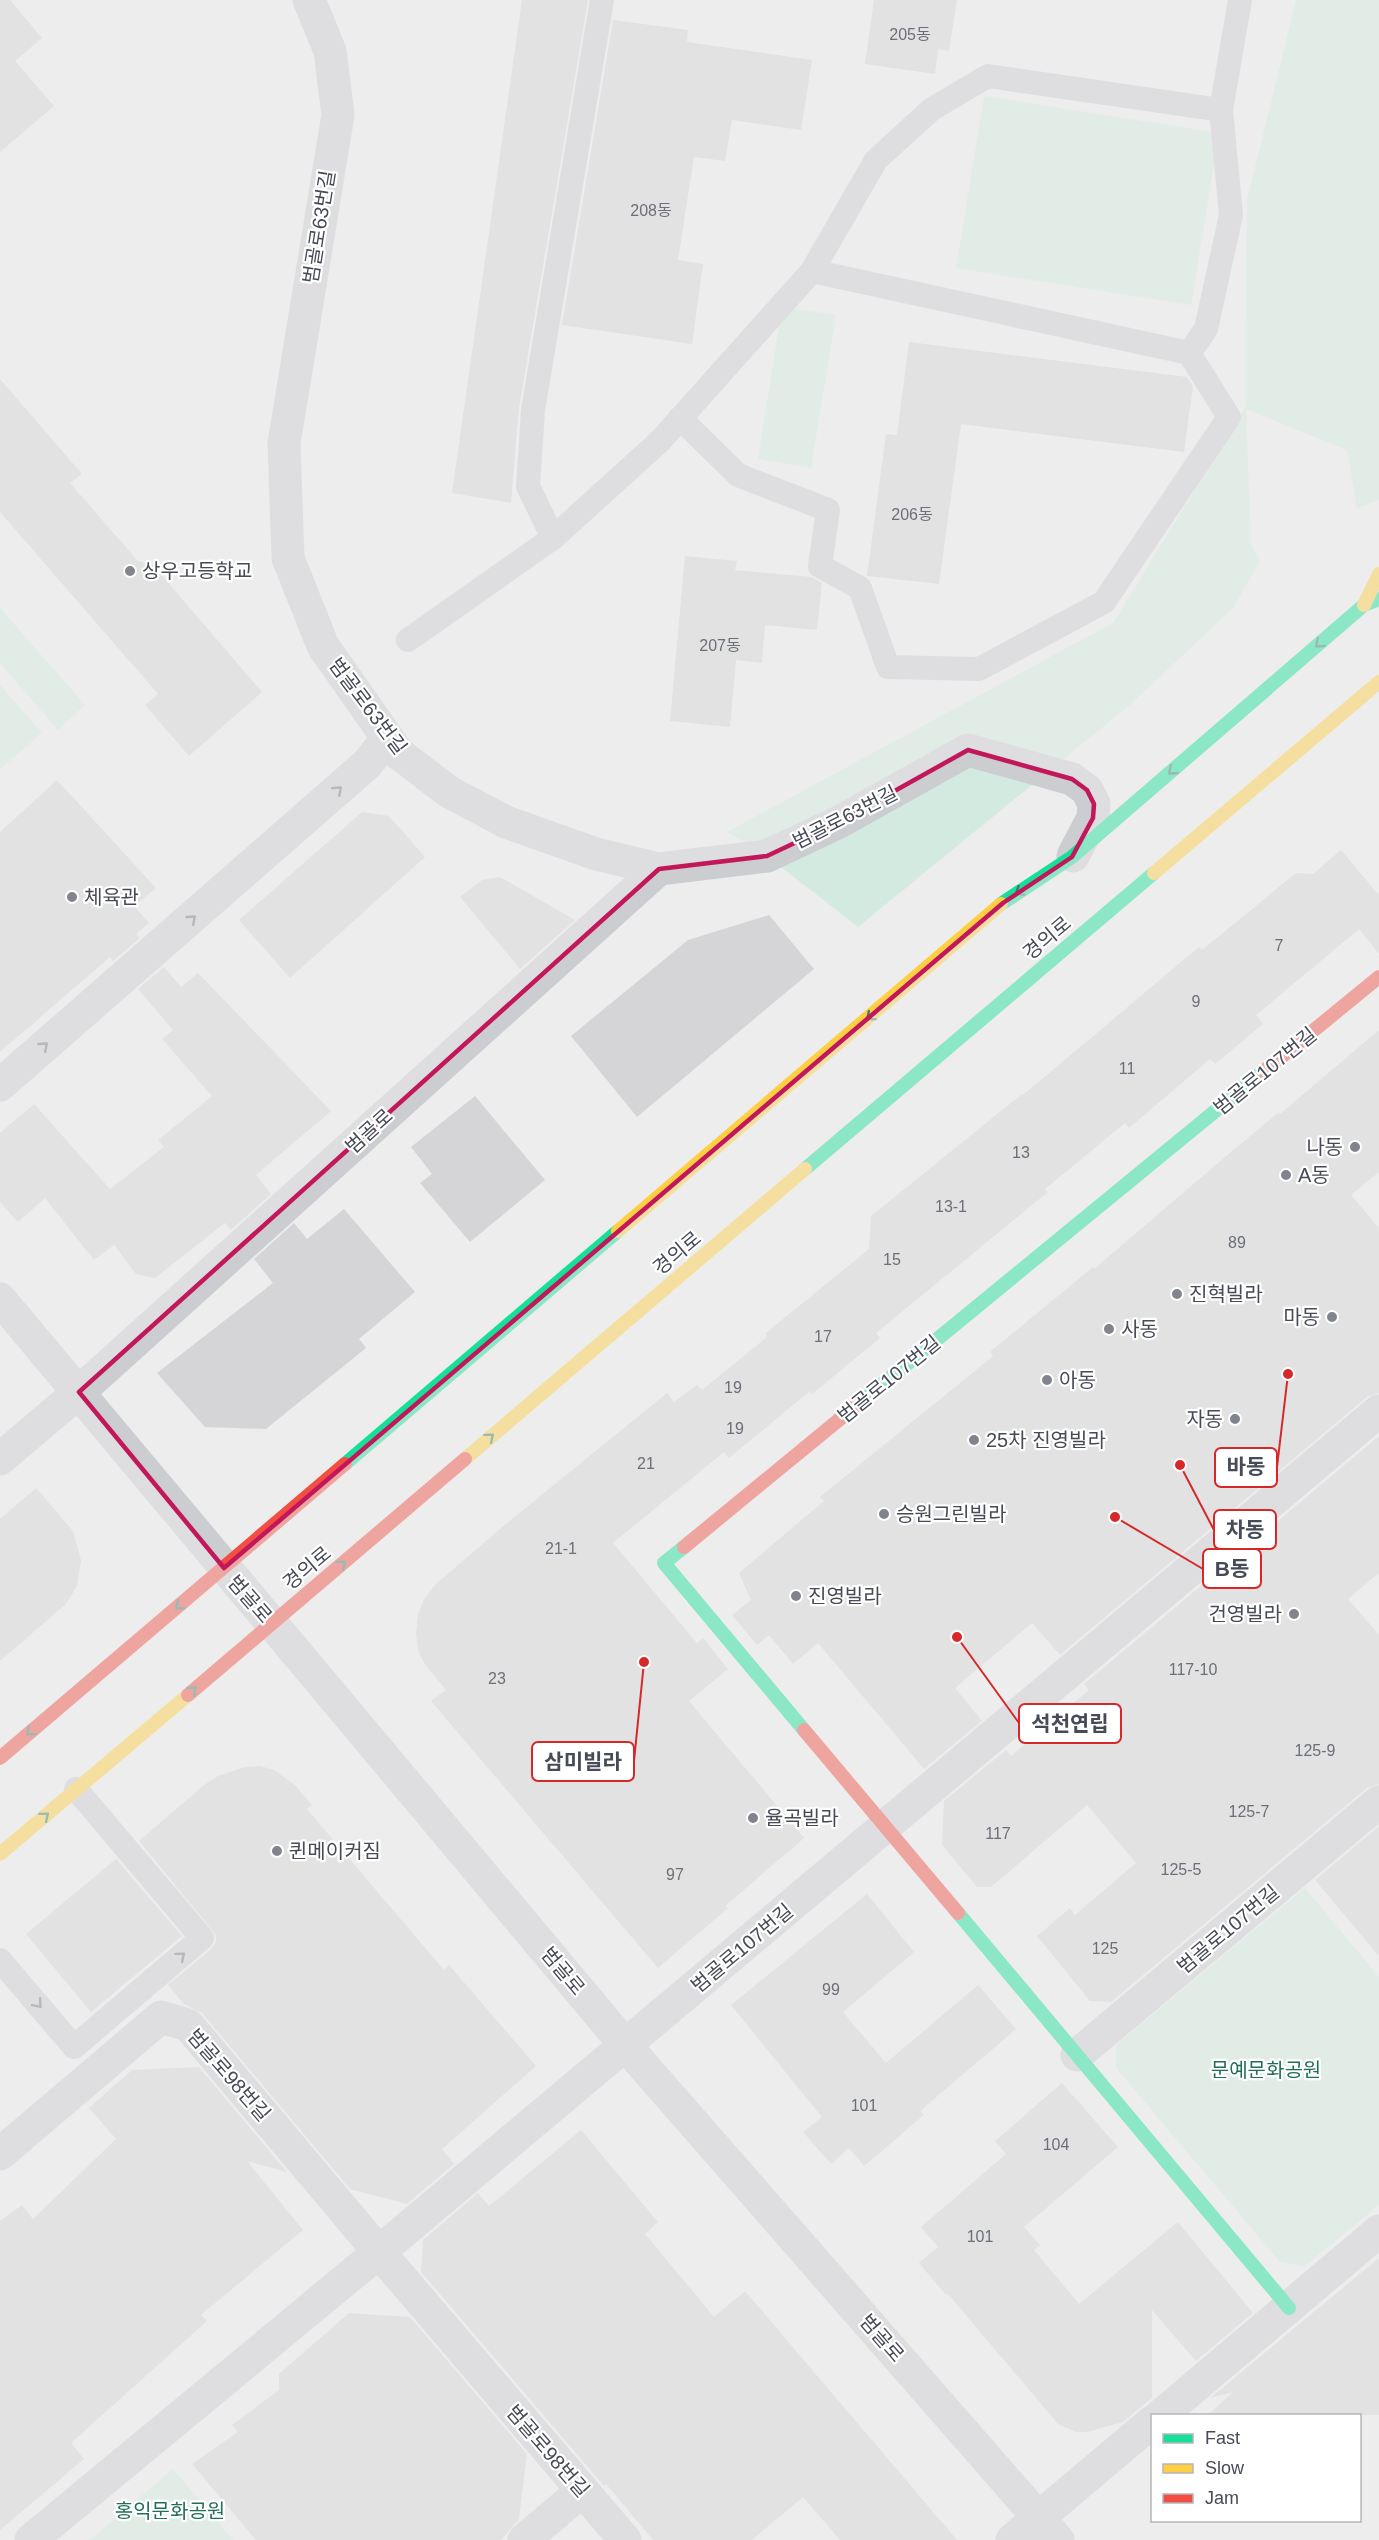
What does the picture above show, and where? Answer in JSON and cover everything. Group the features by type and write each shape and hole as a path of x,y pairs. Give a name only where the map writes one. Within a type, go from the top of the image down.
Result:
{"main road":[{"path":"1364,605 1379,574"},
{"path":"0,1758 1004,903 1072,857 1364,605 1379,599"},
{"name":"경의로","path":"0,1854 1379,682"},
{"name":"범골로107번길","path":"1288,2308 664,1563 1379,977"}],"street":[{"name":"범골로63번길","path":"309,0 330,51 338,115 284,443 288,558 323,646 398,753 450,792 506,822 596,854 659,869 767,856 839,822 968,750 1072,779 1087,790 1094,804 1093,818 1072,857"},
{"path":"0,1084 358,772 387,739"},
{"name":"범골로","path":"79,1392 659,869"},
{"name":"범골로","path":"0,1299 626,2046 1048,2529"},
{"path":"0,1459 79,1392"},
{"name":"범골로107번길","path":"626,2046 1379,1411"},
{"name":"범골로107번길","path":"1077,2055 1379,1802"},
{"name":"범골로98번길","path":"0,2154 161,2017 188,2025 625,2540"},
{"path":"31,2540 626,2046"},
{"path":"1161,2414 1379,2231"},
{"path":"1012,2540 1048,2529 1151,2423"},
{"path":"524,2540 582,2491"}],"lane":[{"path":"553,538 528,486 533,410 602,0"},
{"path":"1189,353 1206,329 1231,215 1221,110 1240,0"},
{"path":"408,640 553,538 660,441 812,271 876,160 932,109 988,76 1221,110"},
{"path":"680,418 738,475 828,510 820,566 860,588 888,667 979,669 1104,602 1229,417 1189,353 812,271"},
{"path":"0,1960 74,2047 202,1938 76,1789"}],"highlighted area":[{"path":"968,750 1072,779 1087,790 1094,804 1093,818 1072,857 1003,903 224,1568 79,1392 659,869 767,856 839,822"}],"green space":[{"path":"1296,0 1379,0 1379,500 1357,508 1347,450 1246,409 1251,544 1260,561 1233,608 1131,704 858,927 767,856 727,832 1113,623 1245,408 1247,200"},
{"path":"984,96 1219,133 1191,305 956,268"},
{"path":"782,307 836,315 811,468 758,459"},
{"path":"0,608 85,705 58,730 0,663"},
{"path":"0,685 42,733 0,769"},
{"name":"문예문화공원","path":"1305,1888 1379,1977 1379,2205 1305,2266 1280,2262 1116,2068 1116,2045"},
{"name":"홍익문화공원","path":"173,2469 233,2540 90,2540"}],"building":[{"path":"0,0 10,0 42,38 15,61 54,106 0,152"},
{"path":"522,0 588,0 519,408 511,503 452,493"},
{"path":"874,0 957,0 949,51 938,49 935,74 865,64"},
{"path":"613,20 688,30 687,42 812,60 801,130 732,120 725,161 694,157 678,260 703,264 692,344 562,325"},
{"path":"909,342 1187,377 1193,386 1184,452 961,424 939,584 867,576 886,434 897,435"},
{"path":"0,379 82,474 70,483 138,561 152,564 262,692 189,756 145,705 158,694 0,512"},
{"path":"685,556 737,561 735,570 812,577 822,583 817,630 765,625 762,663 736,660 730,727 670,721"},
{"name":"체육관","path":"57,780 156,888 134,906 149,923 136,934 140,938 113,961 110,957 0,1052 0,832"},
{"path":"362,812 389,816 425,857 290,978 239,920"},
{"path":"1341,850 1379,895 1379,954 1359,929 1256,1015 1263,1024 1215,1064 1210,1059 1129,1128 1125,1123 1045,1189 1048,1192 876,1333 880,1338 812,1394 810,1391 729,1458 724,1452 613,1543 697,1643 703,1638 728,1669 689,1701 804,1838 658,1968 431,1701 446,1690 426,1666 419,1653 416,1634 418,1615 424,1599 435,1585 501,1528 667,1393 674,1402 697,1385 702,1390 767,1337 766,1333 869,1249 871,1216 1023,1095 1199,947 1202,950 1296,873 1313,874"},
{"path":"500,877 575,920 520,969 460,897 482,880"},
{"path":"769,915 814,969 637,1117 571,1036 688,940"},
{"path":"164,967 181,987 198,973 331,1111 256,1175 271,1194 231,1230 225,1223 155,1278 136,1274 114,1245 94,1260 45,1198 18,1222 0,1202 0,1133 34,1104 110,1189 164,1147 158,1140 212,1096 162,1039 173,1030 138,989"},
{"path":"1379,1030 1379,1172 1351,1195 1379,1228 1379,1393 1367,1397 1060,1655 1032,1623 955,1688 982,1721 924,1769 818,1643 793,1664 769,1635 757,1645 732,1615 751,1600 739,1573 824,1501 820,1497 993,1356 990,1352 1093,1267 1094,1269"},
{"path":"475,1096 545,1180 470,1242 420,1183 432,1174 411,1147"},
{"path":"344,1209 415,1292 359,1339 366,1348 266,1429 205,1427 157,1373 273,1283 254,1259 294,1223 307,1239"},
{"path":"1379,1436 1379,1573 1348,1599 1379,1635 1379,1784 1367,1788 1111,2002 1090,2001 1037,1936 1070,1908 1075,1915 1136,1863 1087,1805 991,1887 977,1887 942,1845 944,1801 1006,1750 1011,1756 1089,1690 1084,1684"},
{"path":"36,1488 73,1531 81,1560 77,1586 66,1604 0,1661 0,1519"},
{"path":"260,1766 274,1770 295,1785 312,1805 307,1809 444,1970 449,1965 536,2066 442,2149 454,2164 407,2204 350,2189 202,2013 184,2004 168,1985 211,1949 216,1942 216,1935 139,1841 204,1785 218,1776 245,1767"},
{"path":"1379,1826 1379,1956 1315,1880"},
{"path":"116,1859 182,1936 91,2012 26,1934"},
{"path":"867,1894 914,1952 843,2012 886,2063 978,1985 1016,2029 920,2111 924,2115 864,2166 849,2148 831,2164 803,2132 822,2117 731,2005"},
{"path":"199,2067 287,2172 247,2161 303,2230 201,2315 207,2321 71,2443 84,2459 0,2530 0,2221 22,2205 33,2219 116,2139 89,2108 132,2070"},
{"path":"1062,2083 1118,2147 1024,2227 1040,2245 1034,2250 1079,2304 1178,2222 1253,2313 1196,2361 1152,2310 1152,2398 1123,2422 1087,2432 1076,2432 1058,2424 919,2263 938,2247 921,2227 1006,2154 995,2141"},
{"path":"581,2130 658,2222 645,2234 714,2317 745,2291 957,2540 840,2540 803,2497 752,2540 653,2540 421,2272 423,2240 478,2193 489,2206"},
{"path":"1379,2258 1379,2415 1209,2414 1233,2392 1210,2398"},
{"path":"349,2313 410,2317 527,2454 519,2519 501,2540 256,2540 192,2464 238,2432 232,2425 279,2390 279,2374"}],"traffic: fast":[{"path":"1001,904 1072,857 1364,605 1379,599"},
{"path":"805,1169 1154,873"},
{"path":"863,1400 1264,1071"},
{"path":"345,1464 618,1231"},
{"path":"684,1547 664,1563 804,1730"},
{"path":"958,1913 1289,2308"}],"traffic: slow":[{"path":"1364,605 1379,574"},
{"path":"1154,873 1379,682"},
{"path":"618,1231 1001,904"},
{"path":"465,1459 805,1169"},
{"path":"0,1854 188,1695"}],"traffic: jam":[{"path":"1264,1071 1379,977"},
{"path":"684,1547 863,1400"},
{"path":"188,1695 465,1459"},
{"path":"0,1758 345,1464"},
{"path":"804,1730 958,1913"}],"place":[{"name":"상우고등학교","path":"130,571"},
{"name":"체육관","path":"72,897"},
{"name":"나동","path":"1355,1147"},
{"name":"A동","path":"1286,1175"},
{"name":"진혁빌라","path":"1177,1294"},
{"name":"마동","path":"1332,1317"},
{"name":"사동","path":"1109,1329"},
{"name":"바동","path":"1288,1374"},
{"name":"아동","path":"1047,1380"},
{"name":"자동","path":"1235,1419"},
{"name":"25차 진영빌라","path":"974,1440"},
{"name":"차동","path":"1180,1465"},
{"name":"승원그린빌라","path":"884,1514"},
{"name":"B동","path":"1115,1517"},
{"name":"진영빌라","path":"796,1596"},
{"name":"건영빌라","path":"1294,1614"},
{"name":"석천연립","path":"957,1637"},
{"name":"삼미빌라","path":"644,1662"},
{"name":"율곡빌라","path":"753,1818"},
{"name":"퀸메이커짐","path":"277,1851"}]}
